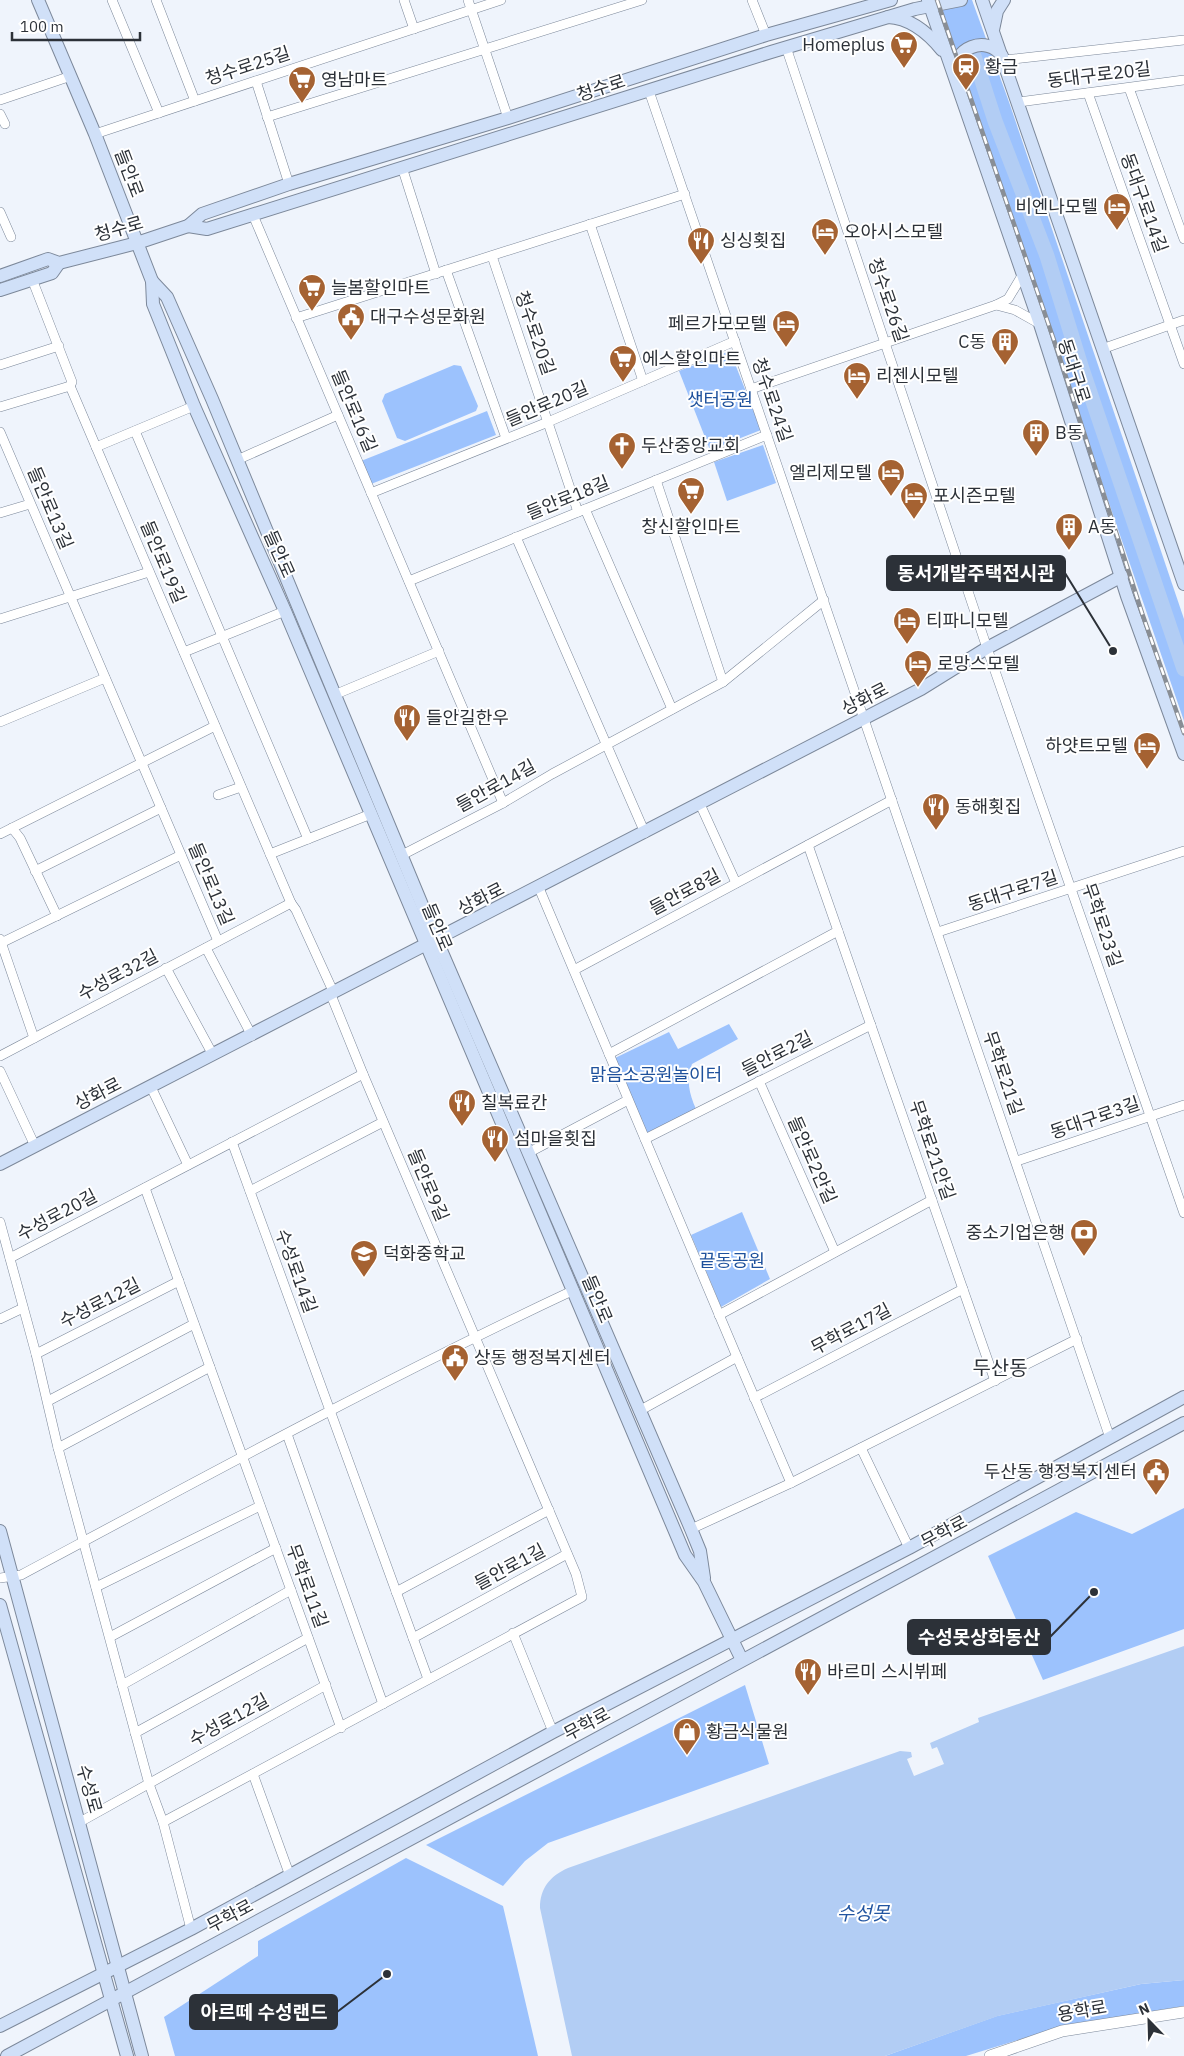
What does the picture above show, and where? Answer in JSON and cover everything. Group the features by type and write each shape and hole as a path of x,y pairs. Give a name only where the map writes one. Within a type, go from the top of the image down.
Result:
{"main road":[{"name":"들안로","path":"38,0 95,134 152,281 167,297 402,856 432,944 685,1555 704,1582 742,1660"},
{"name":"청수로","path":"188,226 207,229 929,3 961,0"},
{"name":"동대구로","path":"982,0 1019,102 1102,349 1180,558 1184,584"},
{"path":"993,33 997,11 1004,0"},
{"name":"청수로","path":"0,276 48,259 59,263 136,243 188,226 202,214 289,184 885,1"},
{"name":"동대구로","path":"929,3 956,79 961,101 1040,324 1122,576 1184,754"},
{"path":"888,17 896,17 924,32 938,45 948,60"},
{"path":"956,79 956,62 967,48 975,45 992,48 1004,60"},
{"name":"청수로","path":"0,290 52,273 59,263"},
{"name":"들안로","path":"152,281 153,304 194,406 285,611 371,814 528,1153 691,1529 700,1551 704,1582"},
{"name":"상화로","path":"0,1164 432,944 865,719 921,689 988,648 1122,576"},
{"name":"무학로","path":"0,2026 104,1972 191,1930 553,1732 909,1548 1184,1397"},
{"name":"무학로","path":"7,2056 1184,1423"},
{"name":"수성로","path":"0,1531 6,1577 80,1822 142,2056"},
{"name":"수성로","path":"0,1605 127,2056"}],"street":[{"path":"112,0 159,113"},
{"name":"청수로25길","path":"156,0 195,101 501,0"},
{"path":"404,0 414,29"},
{"path":"468,0 508,118"},
{"path":"267,116 642,0"},
{"path":"752,0 766,36"},
{"path":"1004,60 1184,40"},
{"name":"청수로26길","path":"786,47 988,648"},
{"path":"0,100 71,76"},
{"name":"동대구로20길","path":"1019,102 1184,80"},
{"path":"256,81 289,184"},
{"name":"동대구로14길","path":"1129,88 1184,239"},
{"name":"청수로24길","path":"649,91 865,719"},
{"name":"동대구로14길","path":"1088,93 1184,364"},
{"name":"들안로","path":"95,134 195,101"},
{"path":"0,114 5,124"},
{"path":"402,167 436,274"},
{"path":"253,215 296,318 685,194"},
{"path":"0,212 11,237"},
{"path":"590,224 642,381"},
{"name":"청수로20길","path":"492,256 548,422 582,511"},
{"path":"446,270 506,438"},
{"path":"751,389 996,305 1008,299 1023,274"},
{"path":"0,407 70,386 72,382 32,280"},
{"path":"996,305 1015,310 1040,324"},
{"name":"들안로16길","path":"296,318 503,803"},
{"path":"1102,349 1184,320"},
{"name":"들안로20길","path":"371,493 548,422 735,341"},
{"path":"0,365 58,346"},
{"name":"들안로19길","path":"70,386 270,854"},
{"path":"96,447 194,406"},
{"path":"237,460 338,415"},
{"path":"135,431 308,839"},
{"name":"들안로13길","path":"0,432 218,941 291,903"},
{"name":"들안로18길","path":"409,581 767,435"},
{"path":"656,480 723,682"},
{"path":"0,513 30,504"},
{"path":"582,511 672,709"},
{"path":"516,537 645,833"},
{"path":"0,619 149,572"},
{"name":"들안로14길","path":"402,856 503,803 607,744 723,682 824,600"},
{"path":"184,652 285,611"},
{"name":"무학로23길","path":"988,648 1184,1213"},
{"path":"334,696 439,651"},
{"path":"0,722 106,678"},
{"name":"무학로21길","path":"865,719 1110,1438"},
{"path":"0,834 215,726"},
{"path":"218,795 241,787"},
{"name":"들안로8길","path":"574,970 892,800"},
{"path":"700,804 736,883"},
{"path":"35,871 161,808"},
{"path":"250,1191 383,1122 331,995 332,989 270,854 371,814"},
{"path":"12,828 57,916"},
{"name":"무학로21안길","path":"808,845 995,1380"},
{"name":"동대구로7길","path":"938,932 1184,851"},
{"path":"34,1038 1,941 57,916 181,855"},
{"path":"539,888 736,1357 791,1483"},
{"path":"609,1054 838,931"},
{"name":"수성로32길","path":"0,1056 218,941"},
{"path":"206,948 252,1036"},
{"path":"166,968 213,1056"},
{"name":"들안로2길","path":"645,1139 871,1025"},
{"path":"0,1071 35,1146"},
{"name":"수성로20길","path":"23,1308 10,1258 363,1074"},
{"name":"들안로2안길","path":"759,1081 835,1252"},
{"path":"151,1087 188,1165"},
{"path":"528,1153 628,1100"},
{"name":"동대구로3길","path":"1017,1162 1184,1105"},
{"name":"들안로9길","path":"383,1122 567,1554"},
{"name":"수성로14길","path":"232,1142 330,1411"},
{"path":"145,1188 242,1456"},
{"path":"718,1314 932,1200"},
{"path":"0,1222 10,1258"},
{"name":"수성로12길","path":"36,1354 179,1281"},
{"name":"무학로17길","path":"754,1398 963,1289"},
{"path":"6,1577 21,1575 242,1456 475,1337 574,1290"},
{"path":"0,1319 23,1308 48,1401 58,1448 135,1733 149,1784 163,1822 341,1728 513,1633 553,1732"},
{"path":"48,1401 194,1324"},
{"path":"691,1529 791,1483 1077,1340"},
{"path":"639,1412 736,1357"},
{"path":"58,1448 210,1366"},
{"path":"330,1411 428,1679"},
{"name":"무학로11길","path":"287,1434 383,1704"},
{"path":"861,1448 909,1548"},
{"name":"무학로11길","path":"242,1456 341,1728"},
{"path":"96,1587 260,1506"},
{"path":"396,1592 549,1510"},
{"path":"110,1637 276,1548"},
{"name":"들안로1길","path":"413,1638 567,1554 582,1597 513,1633"},
{"path":"122,1684 291,1590"},
{"name":"수성로12길","path":"135,1733 308,1638"},
{"name":"수성로12길","path":"80,1822 326,1685"},
{"path":"253,1774 290,1876"},
{"name":"무학로","path":"163,1822 191,1930"},
{"name":"용학로","path":"990,2056 1062,2031 1184,2012"}],"green space":[{"path":"939,0 972,0 1009,102 1184,619 1184,721 1037,294"},
{"name":"샛터공원","path":"730,351 761,430 710,450 679,371"},
{"path":"454,365 461,366 478,406 476,411 405,441 397,438 382,401 385,394"},
{"path":"487,411 496,435 371,484 361,461"},
{"path":"763,445 776,483 727,501 714,462"},
{"name":"맑음소공원놀이터","path":"729,1024 738,1039 692,1064 689,1086 696,1109 646,1135 615,1058 669,1032 678,1049"},
{"name":"끝동공원","path":"742,1212 770,1279 721,1307 691,1235"},
{"path":"1184,1508 1184,1629 1043,1680 988,1556 1076,1512 1132,1534"},
{"path":"745,1685 769,1764 548,1843 525,1861 503,1886 426,1845"},
{"path":"406,1858 503,1906 538,2056 175,2056 164,2017 258,1956 258,1941"},
{"path":"1184,1980 1184,2006 1063,2026 966,2056 885,2056 997,2016 1141,1984"}],"water":[{"name":"수성못","path":"1184,1646 1184,1980 1141,1984 998,2016 885,2056 572,2056 540,1908 544,1889 556,1875 568,1868 900,1751 911,1752 912,1757 907,1759 914,1776 944,1764 937,1747 932,1749 930,1743 979,1722 978,1718"}],"waterway":[{"path":"974,56 995,121 1047,256 1082,369 1184,669"}],"railway":[{"path":"937,0 1057,349 1142,613 1184,733"}],"place":[{"name":"Homeplus","path":"904,69"},
{"name":"황금","path":"966,91"},
{"name":"영남마트","path":"302,104"},
{"name":"비엔나모텔","path":"1117,231"},
{"name":"오아시스모텔","path":"825,256"},
{"name":"싱싱횟집","path":"701,265"},
{"name":"늘봄할인마트","path":"312,312"},
{"name":"대구수성문화원","path":"351,341"},
{"name":"페르가모모텔","path":"786,348"},
{"name":"C동","path":"1005,366"},
{"name":"에스할인마트","path":"623,383"},
{"name":"리젠시모텔","path":"857,400"},
{"name":"B동","path":"1036,457"},
{"name":"두산중앙교회","path":"622,470"},
{"name":"엘리제모텔","path":"891,497"},
{"name":"창신할인마트","path":"691,515"},
{"name":"포시즌모텔","path":"914,520"},
{"name":"A동","path":"1069,551"},
{"name":"티파니모텔","path":"907,645"},
{"name":"동서개발주택전시관","path":"1113,651"},
{"name":"로망스모텔","path":"918,688"},
{"name":"들안길한우","path":"407,742"},
{"name":"하얏트모텔","path":"1147,770"},
{"name":"동해횟집","path":"936,831"},
{"name":"칠복료칸","path":"462,1127"},
{"name":"섬마을횟집","path":"495,1163"},
{"name":"중소기업은행","path":"1084,1257"},
{"name":"덕화중학교","path":"364,1278"},
{"name":"상동 행정복지센터","path":"455,1382"},
{"name":"두산동 행정복지센터","path":"1156,1496"},
{"name":"수성못상화동산","path":"1094,1592"},
{"name":"바르미 스시뷔페","path":"808,1696"},
{"name":"황금식물원","path":"687,1756"},
{"name":"아르떼 수성랜드","path":"387,1974"}],"district":[{"name":"두산동","path":"1000,1368"}]}
